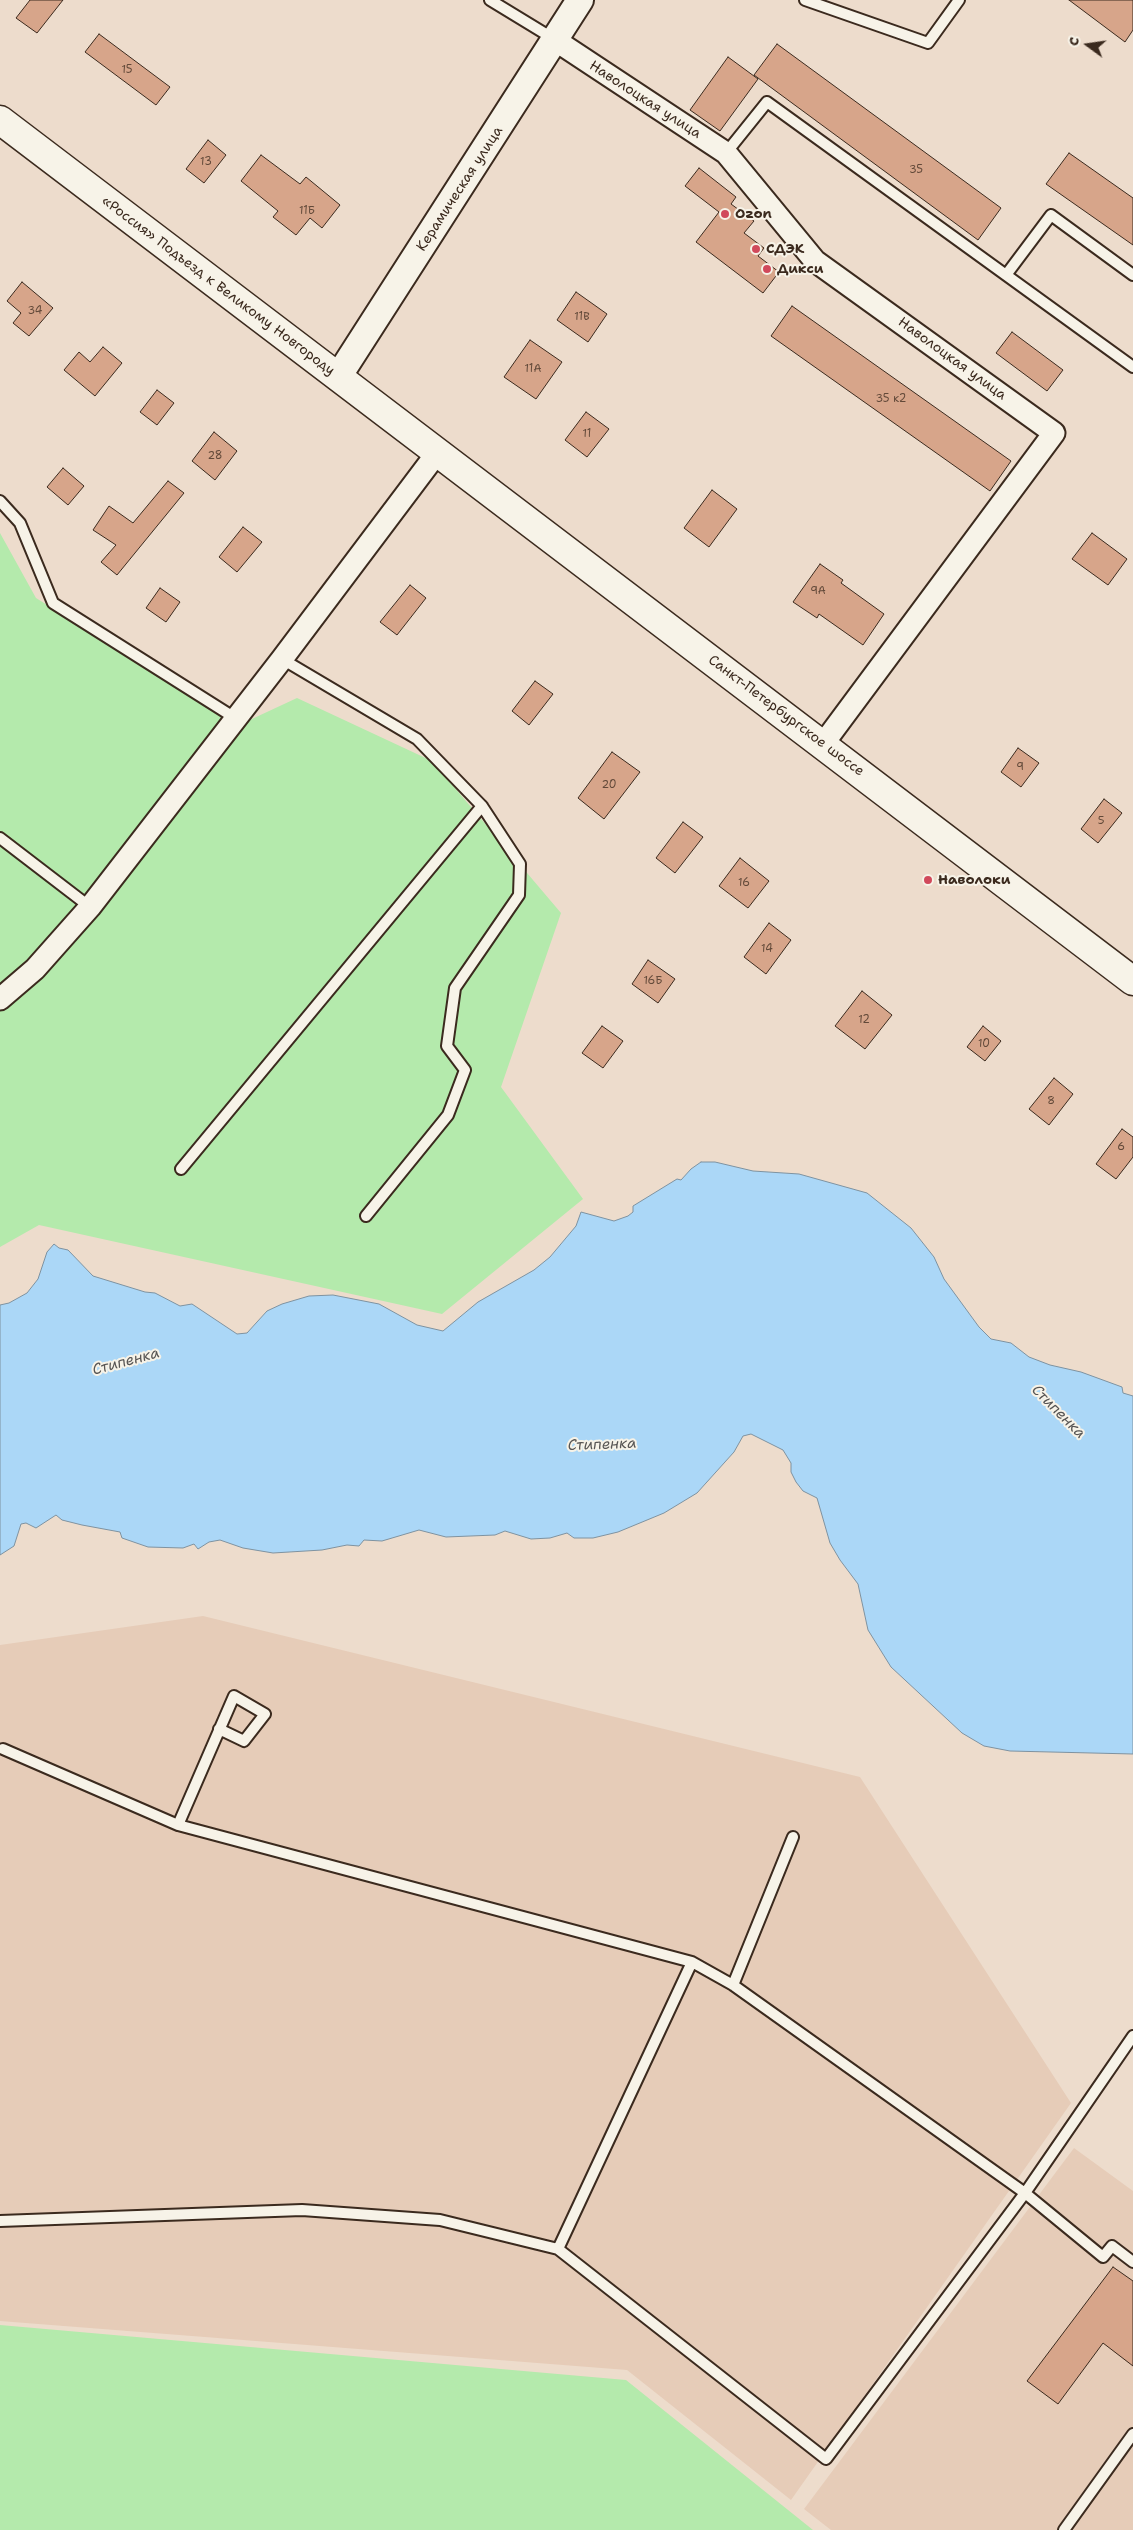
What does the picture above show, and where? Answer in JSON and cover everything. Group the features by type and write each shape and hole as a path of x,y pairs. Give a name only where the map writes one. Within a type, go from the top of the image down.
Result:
{"main road":[{"name":"«Россия» Подъезд к Великому Новгороду","path":"0,120 437,453"},
{"name":"Санкт-Петербургское шоссе","path":"437,453 1133,981"}],"street":[{"name":"Керамическая улица","path":"338,377 580,0"},
{"name":"Наволоцкая улица","path":"555,40 726,152 815,261 1054,433 823,744"},
{"path":"0,999 35,969 90,907 282,659 437,453"}],"lane":[{"path":"490,0 555,40"},
{"path":"805,0 928,43 959,0"},
{"path":"726,152 767,102 1133,367"},
{"path":"1006,275 1050,215 1133,275"},
{"path":"0,500 20,523 53,603 235,718"},
{"path":"282,659 418,739 482,806 520,864 519,896 455,988 447,1046 465,1070 448,1115 366,1216"},
{"path":"181,1169 482,806"},
{"path":"0,838 90,907"},
{"path":"178,1825 219,1729 234,1696 265,1714 244,1741 219,1729"},
{"path":"3,1749 178,1825 692,1962 733,1985 1025,2193 1103,2257 1112,2246 1133,2262"},
{"path":"733,1985 793,1837"},
{"path":"558,2249 692,1962"},
{"path":"0,2221 302,2210 440,2220 558,2249 826,2459 1025,2193 1133,2036"},
{"path":"1065,2530 1133,2434"}],"shaded area":[{"path":"203,1616 860,1777 1071,2103 791,2500 627,2370 0,2321 0,1645"},
{"path":"1074,2148 1133,2191 1133,2530 831,2530 804,2509"}],"green space":[{"path":"0,533 36,598 239,725 297,698 432,761 561,913 501,1087 583,1199 442,1314 39,1225 0,1247"},
{"path":"0,2325 626,2380 813,2530 0,2530"}],"water":[{"name":"Стипенка","path":"701,1162 715,1162 753,1171 799,1174 867,1193 911,1228 934,1257 944,1279 979,1327 991,1339 1011,1343 1029,1357 1050,1365 1081,1372 1122,1387 1123,1393 1133,1396 1133,1754 1010,1751 984,1746 962,1733 891,1667 868,1630 858,1584 830,1543 817,1498 803,1491 796,1482 791,1472 791,1463 783,1450 751,1434 743,1436 734,1452 697,1493 664,1513 618,1532 593,1538 574,1538 567,1533 550,1538 531,1539 505,1531 495,1535 446,1537 419,1530 382,1541 364,1540 359,1546 347,1545 322,1550 273,1553 243,1548 220,1540 209,1542 198,1549 194,1544 183,1548 148,1547 122,1538 120,1532 62,1520 56,1515 36,1528 26,1523 21,1524 14,1546 0,1555 0,1305 9,1303 27,1293 38,1279 47,1252 54,1244 59,1248 68,1250 93,1276 145,1292 155,1293 180,1306 192,1304 237,1334 247,1333 267,1311 282,1304 309,1296 333,1295 379,1304 417,1325 443,1331 478,1302 534,1270 550,1257 576,1226 581,1212 614,1221 628,1216 633,1212 633,1206 677,1179 681,1180"}],"building":[{"path":"30,0 63,0 37,33 16,18"},
{"path":"1069,0 1133,0 1133,30 1125,42"},
{"path":"99,34 170,87 156,105 85,52"},
{"path":"777,44 1001,208 978,240 754,75"},
{"path":"728,57 758,79 720,131 690,110"},
{"path":"208,140 226,155 204,183 186,169"},
{"path":"1069,153 1133,198 1133,245 1046,184"},
{"path":"261,155 300,184 306,177 340,205 322,228 310,218 296,235 273,217 278,211 241,181"},
{"path":"699,168 736,197 731,204 754,221 744,233 764,248 758,256 779,272 763,293 696,242 719,212 685,186"},
{"path":"22,282 53,308 29,336 13,323 21,313 7,301"},
{"path":"576,292 607,314 588,342 557,320"},
{"path":"792,306 1011,461 990,491 771,336"},
{"path":"1012,332 1063,370 1047,391 996,353"},
{"path":"530,340 562,362 536,399 504,377"},
{"path":"103,347 122,363 95,396 64,370 79,352 90,362"},
{"path":"157,390 174,403 157,425 140,412"},
{"path":"586,412 609,429 587,457 565,440"},
{"path":"214,432 237,451 215,480 192,461"},
{"path":"63,468 84,486 68,505 47,487"},
{"path":"168,481 184,493 117,575 101,562 116,545 93,530 109,506 133,523"},
{"path":"712,490 737,509 709,547 684,528"},
{"path":"243,527 262,542 237,572 219,557"},
{"path":"1092,533 1127,559 1108,585 1072,559"},
{"path":"820,564 843,580 841,583 884,614 863,645 819,614 817,618 793,602"},
{"path":"410,585 426,598 397,635 380,622"},
{"path":"160,588 180,602 166,622 146,608"},
{"path":"535,681 553,694 529,725 512,711"},
{"path":"1018,748 1039,763 1021,787 1001,772"},
{"path":"612,752 640,772 604,819 578,798"},
{"path":"1104,799 1122,813 1098,843 1081,829"},
{"path":"683,822 703,837 675,873 656,858"},
{"path":"740,858 769,881 748,908 719,886"},
{"path":"769,923 791,940 766,974 744,957"},
{"path":"648,960 675,979 658,1003 632,984"},
{"path":"862,991 892,1015 865,1049 835,1026"},
{"path":"602,1026 623,1041 603,1068 582,1053"},
{"path":"983,1026 1001,1041 985,1061 967,1047"},
{"path":"1054,1078 1073,1094 1049,1125 1029,1109"},
{"path":"1122,1129 1133,1137 1133,1157 1116,1179 1096,1164"},
{"path":"1113,2267 1133,2281 1133,2366 1103,2343 1058,2404 1027,2381"}],"place":[{"name":"Ozon","path":"725,214"},
{"name":"СДЭК","path":"756,249"},
{"name":"Дикси","path":"767,269"},
{"name":"Наволоки","path":"928,880"}]}
